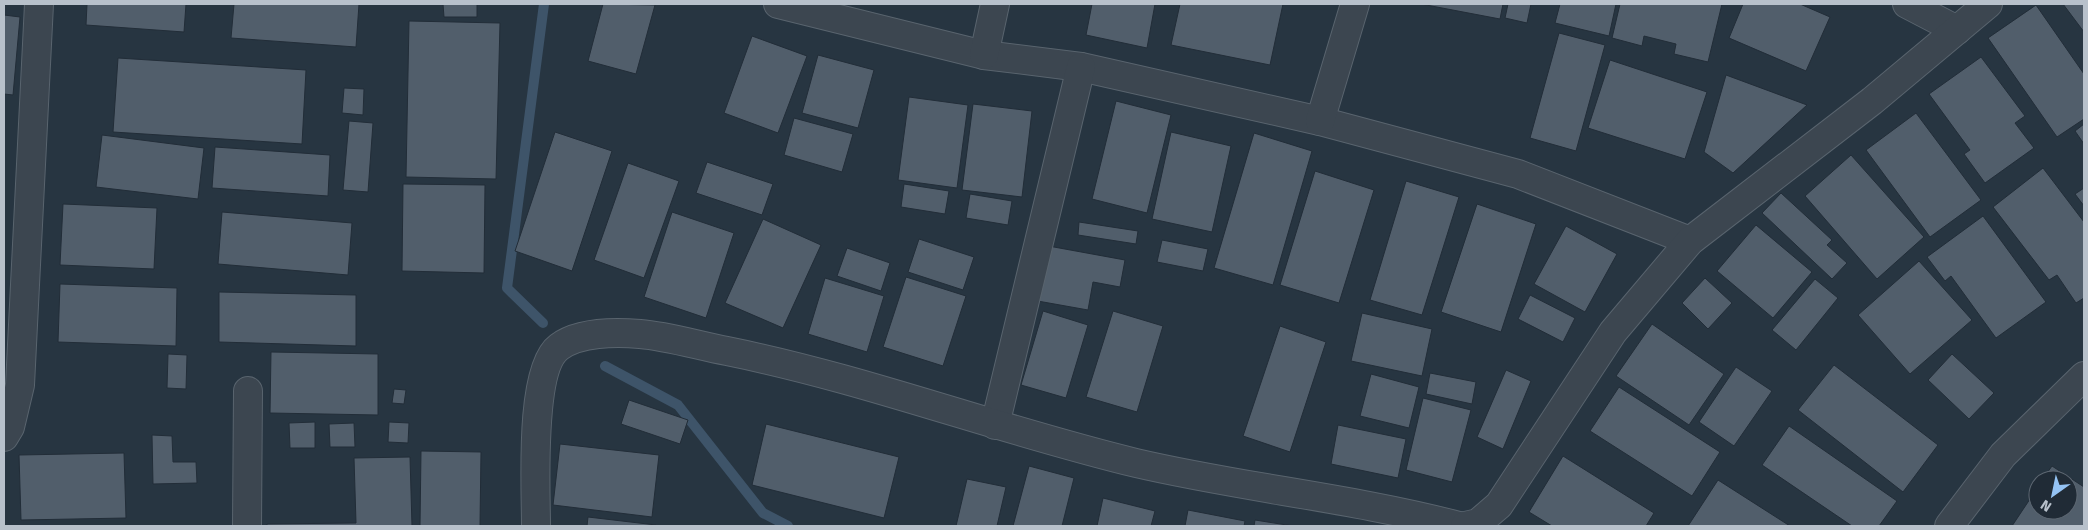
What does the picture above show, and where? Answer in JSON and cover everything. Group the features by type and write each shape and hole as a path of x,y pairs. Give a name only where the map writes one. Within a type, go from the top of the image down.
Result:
{"street":[{"path":"4,437 10,427 20,385 39,4"},
{"path":"778,4 984,54 1081,67 1320,121 1518,174 1690,241"},
{"path":"984,54 995,4"},
{"path":"1320,121 1355,4"},
{"path":"1907,4 1957,30"},
{"path":"1465,526 1478,523 1499,506 1613,332 1690,241 1804,154 1988,4"},
{"path":"995,425 1081,67"},
{"path":"536,526 538,406 546,368 557,348 584,336 641,334 785,363 995,425 1137,463 1413,514 1459,526"},
{"path":"1949,526 2003,455 2084,376"},
{"path":"247,526 248,391"}],"building":[{"path":"87,4 186,4 184,32 86,25"},
{"path":"234,4 359,4 356,47 231,38"},
{"path":"443,4 477,4 477,17 444,17"},
{"path":"603,4 655,5 636,74 588,61"},
{"path":"1092,4 1155,4 1147,48 1086,35"},
{"path":"1180,4 1283,4 1270,65 1171,45"},
{"path":"1421,4 1503,4 1500,19"},
{"path":"1508,4 1531,4 1527,23 1505,18"},
{"path":"1560,4 1616,4 1609,36 1555,23"},
{"path":"1620,4 1722,4 1708,62 1674,54 1676,44 1644,36 1642,46 1612,38"},
{"path":"1743,4 1800,4 1830,17 1806,71 1729,38"},
{"path":"2063,4 2084,4 2084,32"},
{"path":"2036,5 2084,74 2084,119 2057,137 1988,38"},
{"path":"4,15 20,17 13,95 4,94"},
{"path":"409,21 500,23 496,179 406,177"},
{"path":"1559,33 1605,45 1576,151 1530,138"},
{"path":"752,36 807,56 778,133 724,113"},
{"path":"818,55 874,70 858,128 802,113"},
{"path":"1981,57 2025,116 2015,123 2034,148 1985,183 1964,154 1970,150 1929,94"},
{"path":"118,58 306,70 302,144 113,132"},
{"path":"1610,60 1707,92 1685,159 1588,128"},
{"path":"1726,75 1807,105 1733,173 1704,152"},
{"path":"344,88 364,89 363,115 342,113"},
{"path":"909,97 968,105 957,188 898,180"},
{"path":"1116,101 1171,115 1147,213 1092,199"},
{"path":"973,104 1032,111 1022,197 962,190"},
{"path":"1916,113 1981,200 1930,237 1866,150"},
{"path":"794,118 853,134 842,172 784,155"},
{"path":"349,121 373,123 368,192 343,190"},
{"path":"2084,124 2084,144 2075,131"},
{"path":"555,132 612,151 572,271 515,251"},
{"path":"1171,132 1231,146 1212,232 1152,219"},
{"path":"1254,133 1312,151 1273,285 1214,268"},
{"path":"102,135 204,148 198,199 96,187"},
{"path":"215,147 330,155 328,196 212,188"},
{"path":"1851,155 1924,237 1877,279 1805,196"},
{"path":"707,162 773,184 762,215 696,193"},
{"path":"628,163 679,181 644,278 594,260"},
{"path":"2043,168 2084,222 2084,298 2076,303 2057,275 2049,280 1993,207"},
{"path":"1315,171 1374,190 1339,303 1280,285"},
{"path":"1406,181 1459,197 1422,315 1370,300"},
{"path":"403,184 485,185 484,273 402,271"},
{"path":"904,184 949,191 945,214 901,207"},
{"path":"2084,188 2084,206 2075,194"},
{"path":"1781,193 1832,240 1827,245 1847,263 1832,279 1762,213"},
{"path":"970,194 1012,201 1008,225 966,218"},
{"path":"63,204 157,208 154,269 60,265"},
{"path":"1477,204 1536,224 1501,332 1441,312"},
{"path":"222,212 352,223 348,275 218,264"},
{"path":"672,212 734,233 706,318 644,297"},
{"path":"1983,216 2046,302 1996,338 1951,276 1945,281 1927,257"},
{"path":"763,219 821,245 783,328 725,303"},
{"path":"1079,222 1138,231 1136,244 1078,235"},
{"path":"1756,225 1812,272 1773,318 1717,271"},
{"path":"1566,226 1617,254 1585,312 1534,284"},
{"path":"919,239 974,257 963,290 908,272"},
{"path":"1162,240 1208,249 1203,271 1157,262"},
{"path":"1043,245 1125,260 1120,287 1093,282 1088,310 1032,300"},
{"path":"847,248 890,263 881,291 837,276"},
{"path":"1919,261 1972,320 1910,374 1858,315"},
{"path":"906,277 966,296 943,366 883,347"},
{"path":"825,278 884,296 867,352 808,334"},
{"path":"1705,278 1732,303 1708,329 1682,303"},
{"path":"1815,279 1838,298 1796,350 1772,330"},
{"path":"60,284 177,288 176,346 58,342"},
{"path":"219,292 356,295 356,346 219,342"},
{"path":"1530,295 1575,318 1563,342 1518,319"},
{"path":"1043,311 1088,325 1066,398 1021,385"},
{"path":"1113,311 1163,326 1137,412 1086,397"},
{"path":"1362,313 1432,329 1422,376 1351,361"},
{"path":"1652,324 1724,374 1689,425 1616,376"},
{"path":"1280,326 1326,342 1290,452 1243,436"},
{"path":"271,352 378,354 378,415 270,413"},
{"path":"168,354 187,355 186,389 167,388"},
{"path":"1952,354 1994,393 1969,419 1928,380"},
{"path":"1834,365 1938,445 1903,492 1798,410"},
{"path":"1736,367 1772,391 1734,446 1699,422"},
{"path":"1506,370 1531,381 1503,449 1477,437"},
{"path":"1430,373 1476,382 1472,404 1426,394"},
{"path":"1371,374 1419,387 1409,428 1360,416"},
{"path":"1619,387 1720,452 1692,496 1590,431"},
{"path":"394,389 406,390 404,404 392,403"},
{"path":"1423,398 1471,410 1452,482 1406,470"},
{"path":"629,400 688,420 680,444 621,424"},
{"path":"315,422 315,448 290,448 289,423"},
{"path":"389,422 409,423 408,443 388,442"},
{"path":"354,423 355,447 330,447 329,424"},
{"path":"766,424 899,457 884,518 752,485"},
{"path":"1338,425 1406,439 1398,478 1331,464"},
{"path":"1789,426 1897,501 1879,526 1852,526 1762,465"},
{"path":"152,435 172,436 173,462 196,462 197,483 153,484"},
{"path":"560,444 659,455 652,517 553,505"},
{"path":"421,451 481,452 480,526 420,526"},
{"path":"124,453 126,518 21,520 19,455"},
{"path":"1563,456 1654,513 1646,526 1552,526 1529,512"},
{"path":"410,457 412,526 267,526 267,524 356,523 354,458"},
{"path":"1029,466 1074,478 1062,526 1013,526"},
{"path":"2052,466 2058,470 2049,470"},
{"path":"967,479 1006,487 997,526 956,526"},
{"path":"1718,480 1790,526 1688,526"},
{"path":"2078,483 2084,487 2084,526 2012,526 2028,502 2028,520 2078,520"},
{"path":"1103,498 1155,511 1151,526 1097,526"},
{"path":"1188,510 1245,521 1244,526 1185,526"},
{"path":"588,517 656,525 656,526 587,526"},
{"path":"1255,520 1293,526 1254,526"}],"waterway":[{"path":"543,323 507,288 544,4"},
{"path":"605,366 678,405 763,513 788,526"}]}
